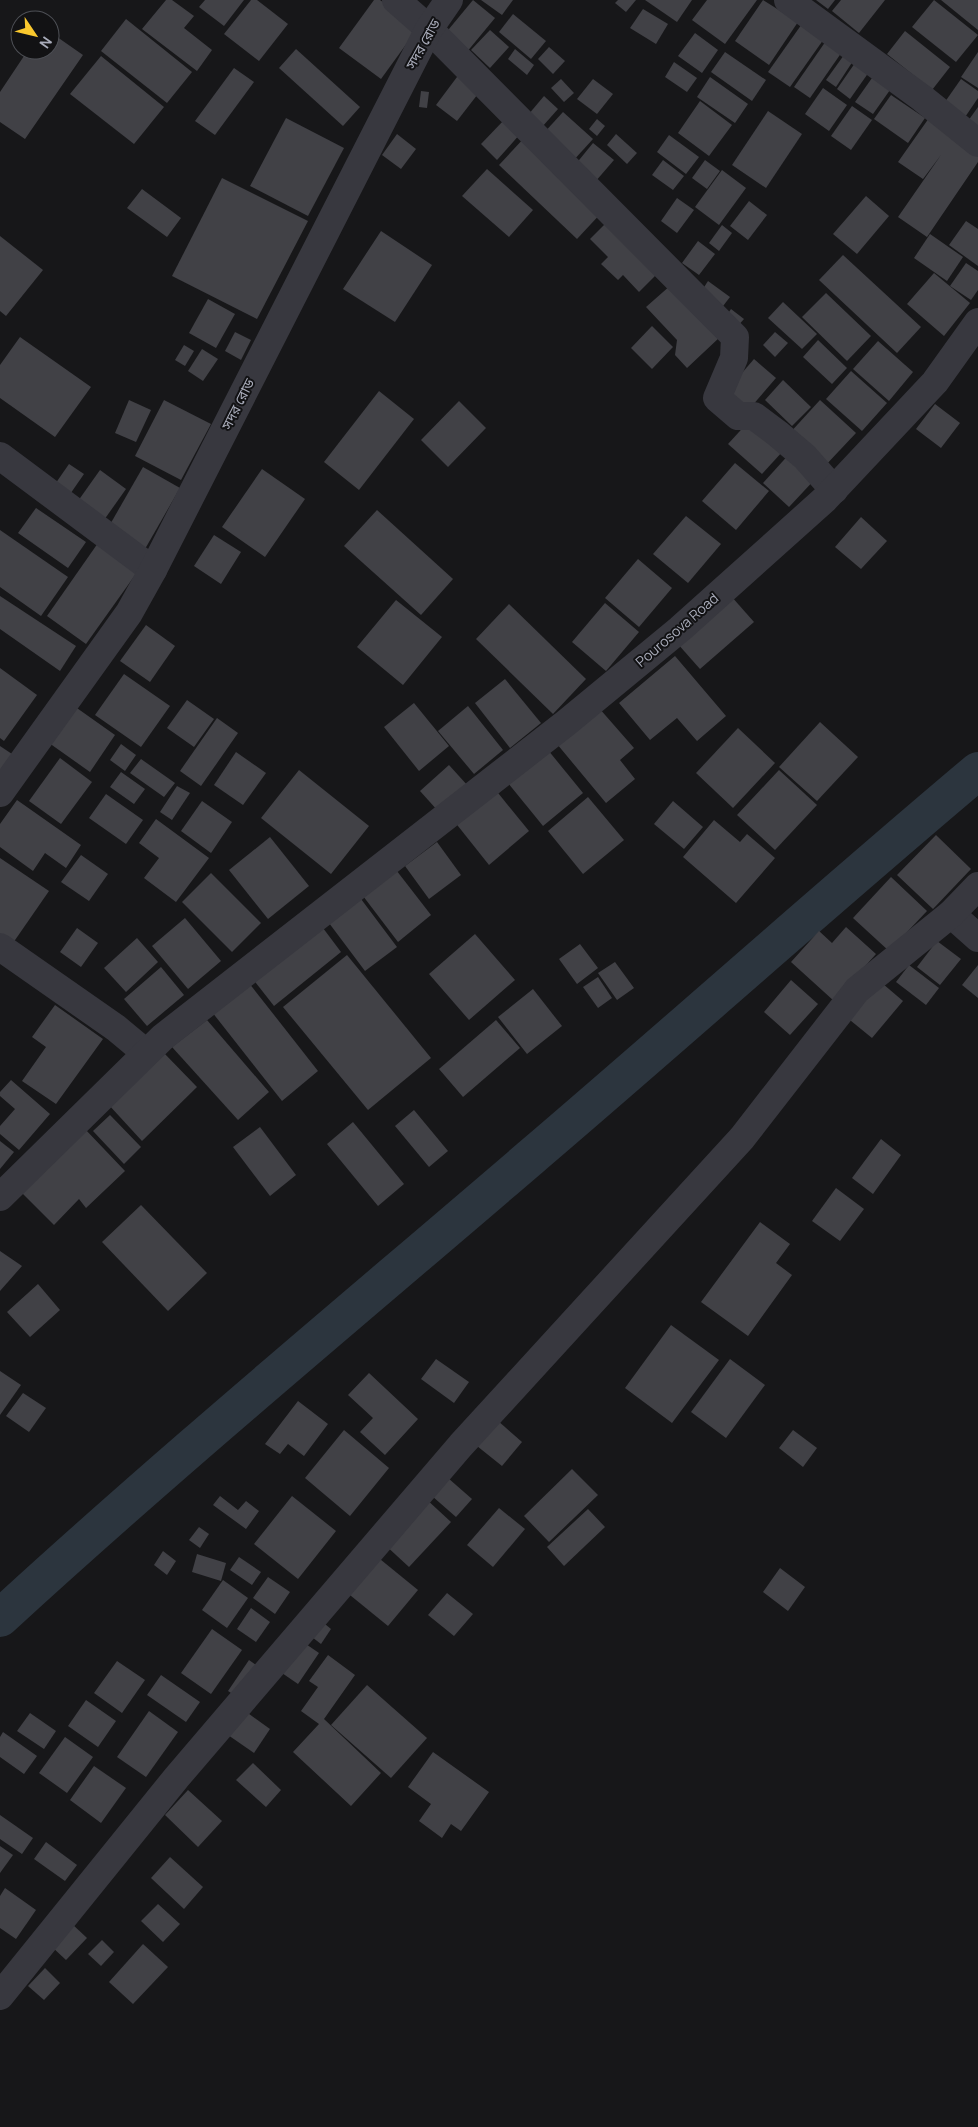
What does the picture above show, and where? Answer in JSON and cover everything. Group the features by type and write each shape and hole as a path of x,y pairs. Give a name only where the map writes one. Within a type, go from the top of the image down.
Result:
{"street":[{"path":"396,0 429,29 735,337 734,358 717,398 738,416 754,416 778,434 805,457 834,490"},
{"name":"সদর রোড","path":"0,793 128,613 153,570 429,29 449,0"},
{"path":"788,0 922,98 978,143"},
{"name":"Pourosova Road","path":"0,1198 163,1037 566,724 680,629 834,490 936,382 978,322"},
{"path":"0,456 153,570"},
{"path":"0,1996 177,1777 461,1445 742,1138 857,990 951,914 978,886"},
{"path":"951,914 978,938"},
{"path":"0,947 116,1028 146,1053"}],"building":[{"path":"166,0 172,0 194,16 184,28 212,50 197,71 142,29"},
{"path":"205,0 244,0 224,26 199,7"},
{"path":"251,0 257,0 288,24 259,61 224,34"},
{"path":"374,0 380,0 418,28 381,79 339,48"},
{"path":"473,0 495,18 466,53 444,35"},
{"path":"481,0 513,0 502,15"},
{"path":"618,0 636,0 626,12 615,3"},
{"path":"645,0 692,0 677,22"},
{"path":"707,0 757,0 725,44 692,20"},
{"path":"763,0 798,22 769,65 735,41"},
{"path":"816,0 835,0 828,9"},
{"path":"841,0 885,0 859,33 832,11"},
{"path":"934,0 978,35 956,62 912,27"},
{"path":"941,0 978,0 978,30"},
{"path":"643,9 668,24 656,44 630,28"},
{"path":"513,14 546,41 531,59 499,32"},
{"path":"126,19 192,72 167,103 101,51"},
{"path":"804,21 826,36 790,87 768,72"},
{"path":"490,30 509,47 490,68 471,50"},
{"path":"905,31 950,67 932,90 887,54"},
{"path":"695,33 718,50 702,73 678,56"},
{"path":"828,38 844,49 810,98 794,87"},
{"path":"60,39 83,55 25,139 0,122 0,92 21,60 60,60"},
{"path":"549,47 565,61 553,74 538,59"},
{"path":"296,49 360,107 343,126 279,68"},
{"path":"515,49 534,65 527,75 508,59"},
{"path":"725,52 766,80 752,101 711,72"},
{"path":"978,52 978,88 961,77"},
{"path":"844,55 853,61 836,87 826,80"},
{"path":"101,56 164,107 134,144 70,94"},
{"path":"674,62 697,78 687,92 665,77"},
{"path":"855,63 869,72 850,99 837,89"},
{"path":"234,68 254,82 215,135 195,121"},
{"path":"460,73 481,90 457,121 436,105"},
{"path":"710,77 748,104 735,123 697,97"},
{"path":"872,78 890,90 873,114 855,102"},
{"path":"561,79 574,93 564,102 551,88"},
{"path":"593,79 613,94 597,114 577,99"},
{"path":"961,79 978,91 978,98 961,123 940,109"},
{"path":"823,88 847,105 829,131 805,114"},
{"path":"421,91 429,92 427,108 419,107"},
{"path":"891,95 925,118 908,143 874,119"},
{"path":"544,96 558,109 542,127 528,115"},
{"path":"700,101 732,125 709,156 678,133"},
{"path":"852,106 872,120 851,150 831,136"},
{"path":"978,107 978,128 968,121"},
{"path":"768,111 802,134 766,188 732,165"},
{"path":"563,112 593,139 572,162 542,135"},
{"path":"286,118 344,148 308,216 250,186"},
{"path":"929,118 978,156 978,162 927,237 898,217 941,155 923,179 898,162"},
{"path":"505,119 521,133 497,160 481,144"},
{"path":"597,119 605,126 597,136 589,129"},
{"path":"397,134 416,149 401,169 382,155"},
{"path":"616,134 637,153 627,164 607,145"},
{"path":"669,135 699,157 686,174 657,152"},
{"path":"526,136 604,210 577,239 499,165"},
{"path":"593,143 614,160 595,182 575,165"},
{"path":"663,160 684,176 673,190 652,175"},
{"path":"705,160 720,171 707,189 692,178"},
{"path":"487,169 533,210 509,237 462,196"},
{"path":"722,170 746,188 719,225 695,207"},
{"path":"222,178 308,221 257,319 172,276"},
{"path":"142,189 181,218 167,237 127,208"},
{"path":"866,196 889,216 857,254 833,234"},
{"path":"677,198 694,210 677,233 661,221"},
{"path":"749,201 767,215 748,240 730,226"},
{"path":"609,220 659,272 639,292 623,275 618,280 601,264 608,257 590,239"},
{"path":"966,221 978,229 978,266 949,245"},
{"path":"722,225 732,233 719,251 709,243"},
{"path":"381,231 432,265 395,322 343,289"},
{"path":"930,234 963,257 947,281 914,258"},
{"path":"0,236 43,270 6,316 0,311"},
{"path":"698,241 715,254 699,275 682,263"},
{"path":"843,255 921,327 897,353 819,280"},
{"path":"966,263 978,271 978,290 971,300 950,286"},
{"path":"934,273 970,303 944,336 907,304"},
{"path":"708,281 730,297 720,310 699,295"},
{"path":"671,285 720,337 687,368 675,355 677,340 646,307"},
{"path":"826,293 871,336 847,361 802,317"},
{"path":"208,299 235,314 216,348 189,333"},
{"path":"783,302 817,334 802,349 768,318"},
{"path":"731,309 744,319 736,328 724,319"},
{"path":"652,326 673,347 652,369 631,348"},
{"path":"235,332 251,340 241,360 225,351"},
{"path":"775,332 788,343 775,357 763,345"},
{"path":"20,337 91,387 55,437 0,398 0,365"},
{"path":"818,340 847,368 832,384 803,357"},
{"path":"878,341 913,372 889,401 853,369"},
{"path":"184,345 194,351 185,366 175,360"},
{"path":"202,349 218,359 203,381 188,371"},
{"path":"754,359 776,378 745,414 723,395"},
{"path":"851,371 887,403 862,431 826,399"},
{"path":"783,380 811,407 792,426 765,400"},
{"path":"379,391 414,419 359,490 324,462"},
{"path":"129,400 151,410 136,442 115,433"},
{"path":"164,400 211,424 181,480 135,456"},
{"path":"820,400 856,433 823,468 788,435"},
{"path":"459,401 486,428 448,467 421,440"},
{"path":"935,404 960,423 941,448 916,429"},
{"path":"750,420 783,451 762,474 728,444"},
{"path":"792,451 818,476 789,507 763,483"},
{"path":"735,463 769,491 736,530 702,501"},
{"path":"69,464 84,474 66,500 51,490"},
{"path":"143,467 180,488 145,549 108,528"},
{"path":"262,469 305,499 265,557 222,527"},
{"path":"100,470 126,489 104,520 78,501"},
{"path":"36,508 86,542 68,568 18,533"},
{"path":"377,510 453,579 421,615 344,546"},
{"path":"686,516 721,544 688,583 653,554"},
{"path":"861,517 887,541 861,569 835,547"},
{"path":"0,530 68,577 41,616 0,587"},
{"path":"214,535 241,552 221,584 194,566"},
{"path":"98,543 138,571 86,644 47,616"},
{"path":"638,559 672,588 639,627 605,598"},
{"path":"0,596 76,646 60,671 0,629"},
{"path":"731,596 754,622 700,669 677,643"},
{"path":"396,600 442,637 403,685 357,647"},
{"path":"605,603 639,632 606,671 572,642"},
{"path":"509,604 586,679 553,714 476,639"},
{"path":"146,625 175,646 150,682 120,661"},
{"path":"675,656 726,716 697,741 677,718 650,740 619,703"},
{"path":"0,668 37,695 4,741 0,738"},
{"path":"124,674 170,706 141,747 95,715"},
{"path":"505,679 541,723 510,748 475,703"},
{"path":"187,700 214,719 194,747 167,728"},
{"path":"67,701 115,735 90,772 42,738"},
{"path":"414,703 449,746 419,771 384,727"},
{"path":"468,706 503,750 474,774 438,731"},
{"path":"599,708 634,748 620,760 635,779 606,803 557,744"},
{"path":"217,718 238,733 201,786 180,771"},
{"path":"820,722 858,757 817,801 779,767"},
{"path":"738,728 775,763 733,808 696,773"},
{"path":"121,744 136,755 125,771 110,760"},
{"path":"0,746 12,754 0,771"},
{"path":"548,750 583,793 543,826 508,783"},
{"path":"236,752 266,773 243,805 214,785"},
{"path":"60,758 92,782 61,824 29,801"},
{"path":"141,759 175,783 164,797 130,773"},
{"path":"449,765 468,786 438,811 420,791"},
{"path":"299,770 369,826 331,874 261,818"},
{"path":"779,770 817,805 775,850 737,815"},
{"path":"121,772 145,789 134,804 110,787"},
{"path":"177,786 190,793 172,820 160,812"},
{"path":"494,788 529,831 489,865 454,821"},
{"path":"106,794 143,820 126,844 89,818"},
{"path":"588,797 624,840 583,874 548,831"},
{"path":"17,800 81,845 66,868 45,853 33,871 0,847 0,824"},
{"path":"202,801 232,822 211,853 181,831"},
{"path":"673,801 703,827 684,849 654,824"},
{"path":"156,819 209,858 176,902 144,878 159,858 139,843"},
{"path":"714,820 740,842 747,834 775,858 736,903 683,857"},
{"path":"936,835 971,869 933,909 897,875"},
{"path":"270,837 309,886 268,919 229,870"},
{"path":"437,842 461,875 429,899 405,866"},
{"path":"81,855 108,874 89,901 61,882"},
{"path":"0,858 49,891 13,943 0,934"},
{"path":"393,866 431,915 398,942 360,892"},
{"path":"211,873 261,923 232,952 182,902"},
{"path":"891,877 927,911 889,951 853,918"},
{"path":"355,891 397,947 365,971 323,915"},
{"path":"185,918 221,961 188,989 152,946"},
{"path":"320,924 341,952 274,1006 252,978"},
{"path":"846,927 876,954 834,1001 791,962 819,931 832,943"},
{"path":"77,928 98,943 81,967 60,952"},
{"path":"475,934 515,980 469,1020 429,974"},
{"path":"137,938 158,962 126,992 104,968"},
{"path":"937,941 961,959 940,985 917,967"},
{"path":"580,944 598,968 577,984 559,959"},
{"path":"347,955 431,1058 368,1110 283,1007"},
{"path":"615,962 634,988 617,1000 598,973"},
{"path":"909,965 939,988 926,1005 896,982"},
{"path":"978,965 978,998 962,985"},
{"path":"161,967 184,995 147,1026 124,999"},
{"path":"598,977 612,998 598,1008 583,987"},
{"path":"876,978 903,1001 872,1038 845,1016"},
{"path":"791,980 818,1004 790,1035 764,1012"},
{"path":"249,983 318,1071 282,1101 212,1012"},
{"path":"533,989 562,1026 527,1054 498,1017"},
{"path":"55,1005 103,1039 56,1104 22,1081 46,1047 32,1037"},
{"path":"207,1020 269,1092 238,1120 172,1047"},
{"path":"496,1020 520,1048 463,1097 439,1069"},
{"path":"163,1052 197,1087 142,1141 108,1104"},
{"path":"11,1080 50,1114 19,1150 0,1134 0,1126 15,1109 0,1096 0,1092"},
{"path":"414,1110 448,1151 429,1167 395,1126"},
{"path":"110,1115 141,1147 124,1164 93,1131"},
{"path":"353,1122 404,1184 378,1206 327,1144"},
{"path":"260,1127 296,1175 270,1196 233,1147"},
{"path":"84,1128 125,1171 86,1208 79,1199 54,1225 21,1192"},
{"path":"881,1139 901,1155 873,1194 852,1178"},
{"path":"0,1141 14,1152 0,1169"},
{"path":"836,1188 864,1209 840,1241 812,1221"},
{"path":"141,1205 207,1273 168,1311 102,1242"},
{"path":"760,1222 790,1244 776,1263 792,1275 748,1336 701,1302"},
{"path":"0,1251 22,1266 0,1291"},
{"path":"38,1284 60,1310 30,1337 7,1312"},
{"path":"671,1325 719,1360 672,1423 625,1388"},
{"path":"436,1359 469,1382 454,1403 421,1379"},
{"path":"730,1359 765,1385 726,1438 691,1412"},
{"path":"0,1371 21,1385 0,1415"},
{"path":"369,1373 418,1419 385,1455 360,1432 373,1418 348,1395"},
{"path":"23,1393 46,1408 29,1432 6,1416"},
{"path":"298,1401 328,1424 304,1456 288,1444 280,1454 265,1444"},
{"path":"497,1420 522,1442 502,1466 477,1446"},
{"path":"344,1430 389,1468 350,1516 305,1478"},
{"path":"793,1430 817,1448 803,1467 779,1448"},
{"path":"572,1469 598,1495 549,1542 524,1516"},
{"path":"448,1478 472,1499 456,1517 432,1496"},
{"path":"220,1496 238,1510 246,1501 259,1511 246,1529 213,1505"},
{"path":"292,1496 336,1531 298,1579 254,1544"},
{"path":"425,1498 451,1522 409,1567 383,1543"},
{"path":"499,1508 525,1529 493,1567 467,1545"},
{"path":"588,1509 605,1527 564,1566 547,1547"},
{"path":"199,1527 209,1534 200,1548 189,1540"},
{"path":"163,1551 176,1561 167,1575 154,1565"},
{"path":"197,1554 226,1563 221,1581 192,1572"},
{"path":"375,1555 418,1590 388,1626 345,1591"},
{"path":"239,1557 261,1572 252,1585 230,1570"},
{"path":"780,1568 805,1587 788,1611 763,1592"},
{"path":"268,1577 290,1592 275,1614 253,1598"},
{"path":"223,1580 248,1598 227,1628 202,1610"},
{"path":"447,1593 473,1614 454,1636 428,1615"},
{"path":"251,1608 270,1622 256,1642 237,1629"},
{"path":"319,1619 331,1629 321,1644 308,1634"},
{"path":"212,1629 242,1650 211,1694 181,1673"},
{"path":"300,1640 319,1653 298,1684 279,1671"},
{"path":"328,1655 355,1675 324,1719 381,1773 351,1806 293,1752 319,1724 301,1711 318,1687 309,1681"},
{"path":"249,1660 263,1670 242,1700 228,1691"},
{"path":"117,1661 145,1680 122,1713 94,1693"},
{"path":"161,1675 200,1702 186,1722 147,1695"},
{"path":"367,1685 427,1738 391,1778 331,1725"},
{"path":"86,1700 116,1721 98,1747 68,1726"},
{"path":"149,1711 178,1732 146,1777 117,1757"},
{"path":"245,1711 270,1729 254,1753 228,1735"},
{"path":"30,1713 56,1731 44,1749 17,1731"},
{"path":"3,1732 37,1756 24,1774 0,1757 0,1737"},
{"path":"65,1737 93,1757 67,1793 39,1773"},
{"path":"433,1752 489,1792 461,1831 451,1824 442,1838 419,1821 431,1804 408,1787"},
{"path":"253,1763 281,1790 266,1807 236,1780"},
{"path":"94,1766 126,1788 101,1823 70,1800"},
{"path":"188,1790 222,1821 198,1847 165,1815"},
{"path":"0,1815 33,1838 22,1854 0,1839"},
{"path":"46,1842 77,1865 65,1881 34,1859"},
{"path":"0,1846 13,1855 0,1873"},
{"path":"170,1857 203,1887 184,1909 151,1878"},
{"path":"5,1888 36,1910 16,1939 0,1928 0,1896"},
{"path":"158,1904 180,1924 163,1942 141,1921"},
{"path":"71,1923 87,1938 66,1960 51,1946"},
{"path":"102,1940 114,1952 101,1966 88,1954"},
{"path":"143,1944 168,1967 133,2004 109,1982"},
{"path":"45,1968 60,1983 44,2000 28,1986"}],"waterway":[{"path":"0,1618 197,1443 978,771"}]}
